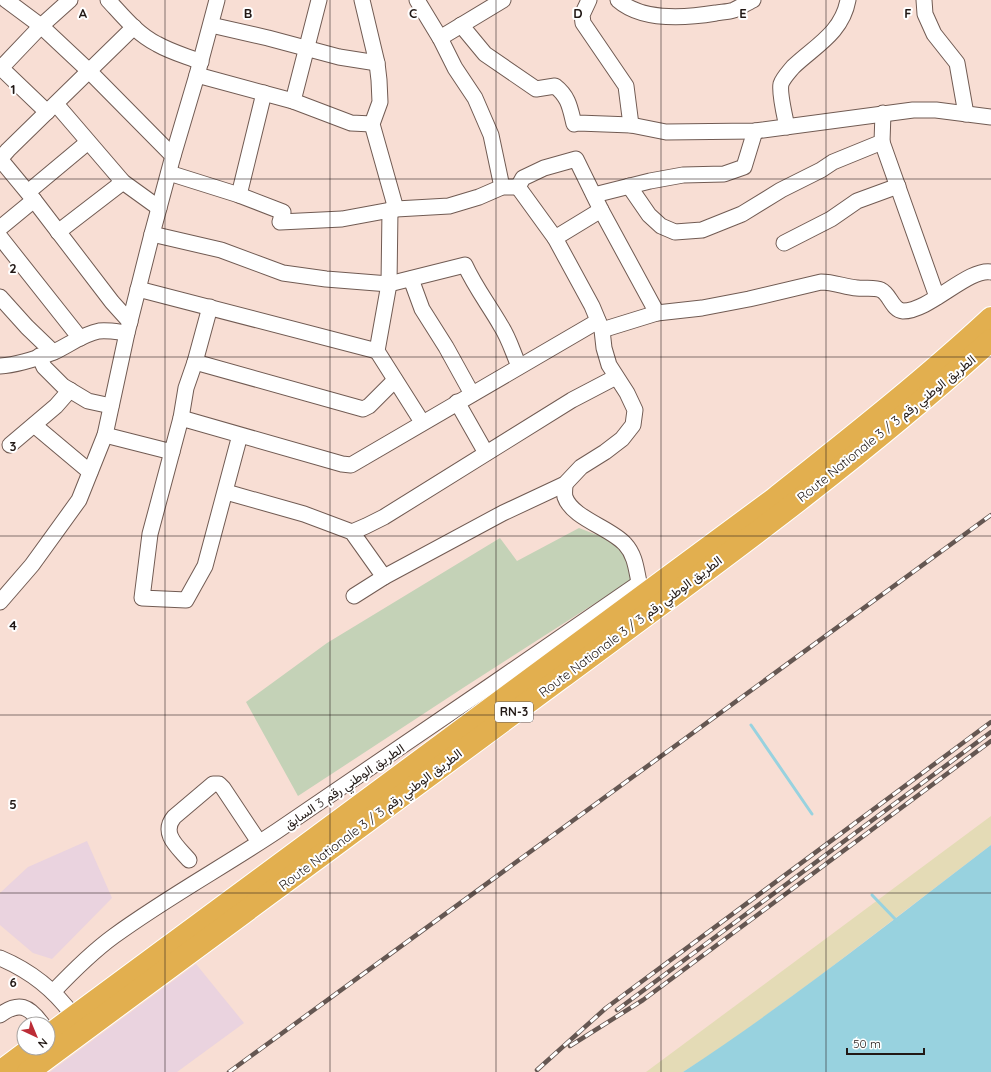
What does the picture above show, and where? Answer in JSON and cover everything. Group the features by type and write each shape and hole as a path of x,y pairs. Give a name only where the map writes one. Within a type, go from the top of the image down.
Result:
{"highway":[{"name":"Route Nationale 3 / الطريق الوطني رقم 3","path":"28,1072 598,640 640,589 774,499 870,423 991,318"},
{"name":"Route Nationale 3 / الطريق الوطني رقم 3","path":"56,1027 74,1017 598,640 781,513 896,423 942,385 991,340"},
{"path":"0,1072 21,1056"}],"street":[{"path":"6,0 42,26 173,156"},
{"path":"70,0 2,65 88,142 123,182 159,208"},
{"path":"108,0 134,27 156,44 199,68 264,93 293,101 351,123 372,124"},
{"path":"0,602 32,565 79,500 105,435 128,328 152,234 217,0"},
{"path":"293,101 308,48 319,0"},
{"path":"362,0 378,63 380,102 372,124 393,210 389,284 377,351 422,422"},
{"path":"417,0 440,38 455,68 475,98 491,134 502,187"},
{"path":"440,38 490,4 503,0"},
{"path":"589,0 582,15 583,23 626,86 631,125"},
{"path":"618,0 642,12 676,17 693,17 733,10 753,0"},
{"path":"787,127 781,85 787,73 829,37 841,21 848,0"},
{"path":"924,0 925,14 934,34 957,63 966,114"},
{"path":"211,25 308,48 339,57 378,63"},
{"path":"461,25 485,54 536,89 555,86 563,92 568,99 574,124 631,125 666,132 755,130 913,110 936,110 991,117"},
{"path":"128,328 112,302 31,196 2,153 51,108 134,27"},
{"path":"239,195 264,93"},
{"path":"883,113 882,142 937,297"},
{"path":"594,195 683,175 724,174 744,167 755,130"},
{"path":"0,228 31,196 88,142"},
{"path":"629,186 649,215 661,226 675,232 702,230 742,214 781,190 822,170 833,162 882,142"},
{"path":"518,187 523,178 544,168 576,159 601,210 657,313"},
{"path":"169,173 239,195 283,212 280,222 342,219 393,210 449,206 479,197 502,187 518,187"},
{"path":"58,232 123,182"},
{"path":"784,242 831,219 856,201 898,186"},
{"path":"354,596 503,513 565,484 581,467 622,439 633,425 635,410 627,393 609,365 600,325 592,306 555,238 518,187"},
{"path":"555,238 601,210"},
{"path":"152,234 221,250 283,273 326,279 389,284 465,265 482,297 502,327 519,366"},
{"path":"0,237 80,338"},
{"path":"181,418 342,464 351,465 519,366 600,325 657,313 702,308 749,299 821,282 830,282 856,288 881,290 887,294 893,304 901,311 912,309 937,297 976,273 987,271 991,272"},
{"path":"411,279 422,309 446,347 472,394"},
{"path":"138,289 377,351"},
{"path":"0,297 27,327 46,354 44,367 63,386 88,401 111,406"},
{"path":"210,307 195,362 186,388 181,418 150,534 142,598 186,600 205,566 240,435"},
{"path":"0,366 16,364 46,354 98,331 113,331 128,328"},
{"path":"195,362 363,409 369,406 395,380"},
{"path":"352,532 384,517 572,400 616,377"},
{"path":"10,445 56,406 70,390"},
{"path":"457,402 486,453"},
{"path":"34,425 90,472"},
{"path":"105,435 172,452"},
{"path":"565,484 565,497 571,506 592,523 613,533 626,545 635,560 640,589"},
{"path":"226,492 304,514 352,532 384,578"},
{"name":"الطريق الوطني رقم 3 السابق","path":"53,992 82,963 112,937 145,914 259,842 640,589"},
{"path":"189,860 170,837 168,829 169,824 174,817 213,784 218,784 223,788 259,842"},
{"path":"0,958 28,972 53,992 74,1017"},
{"path":"0,1015 12,1007 23,1007 32,1011 36,1016"}],"shaded area":[{"path":"87,841 112,898 52,959 33,953 0,925 0,893 28,867"},
{"path":"196,964 244,1023 177,1072 50,1072"}],"green space":[{"path":"579,528 618,543 632,560 633,579 298,796 246,702 327,643 500,538 517,561"}],"sand":[{"path":"991,816 991,845 821,975 728,1043 683,1072 646,1072"}],"water":[{"path":"991,845 991,1072 683,1072 801,990"}],"waterway":[{"path":"751,725 812,814"},
{"path":"872,895 897,921"}],"railway":[{"path":"229,1072 991,515"},
{"path":"537,1070 606,1008 991,722"},
{"path":"617,1010 991,732"},
{"path":"570,1046 643,1000 991,741"}]}
